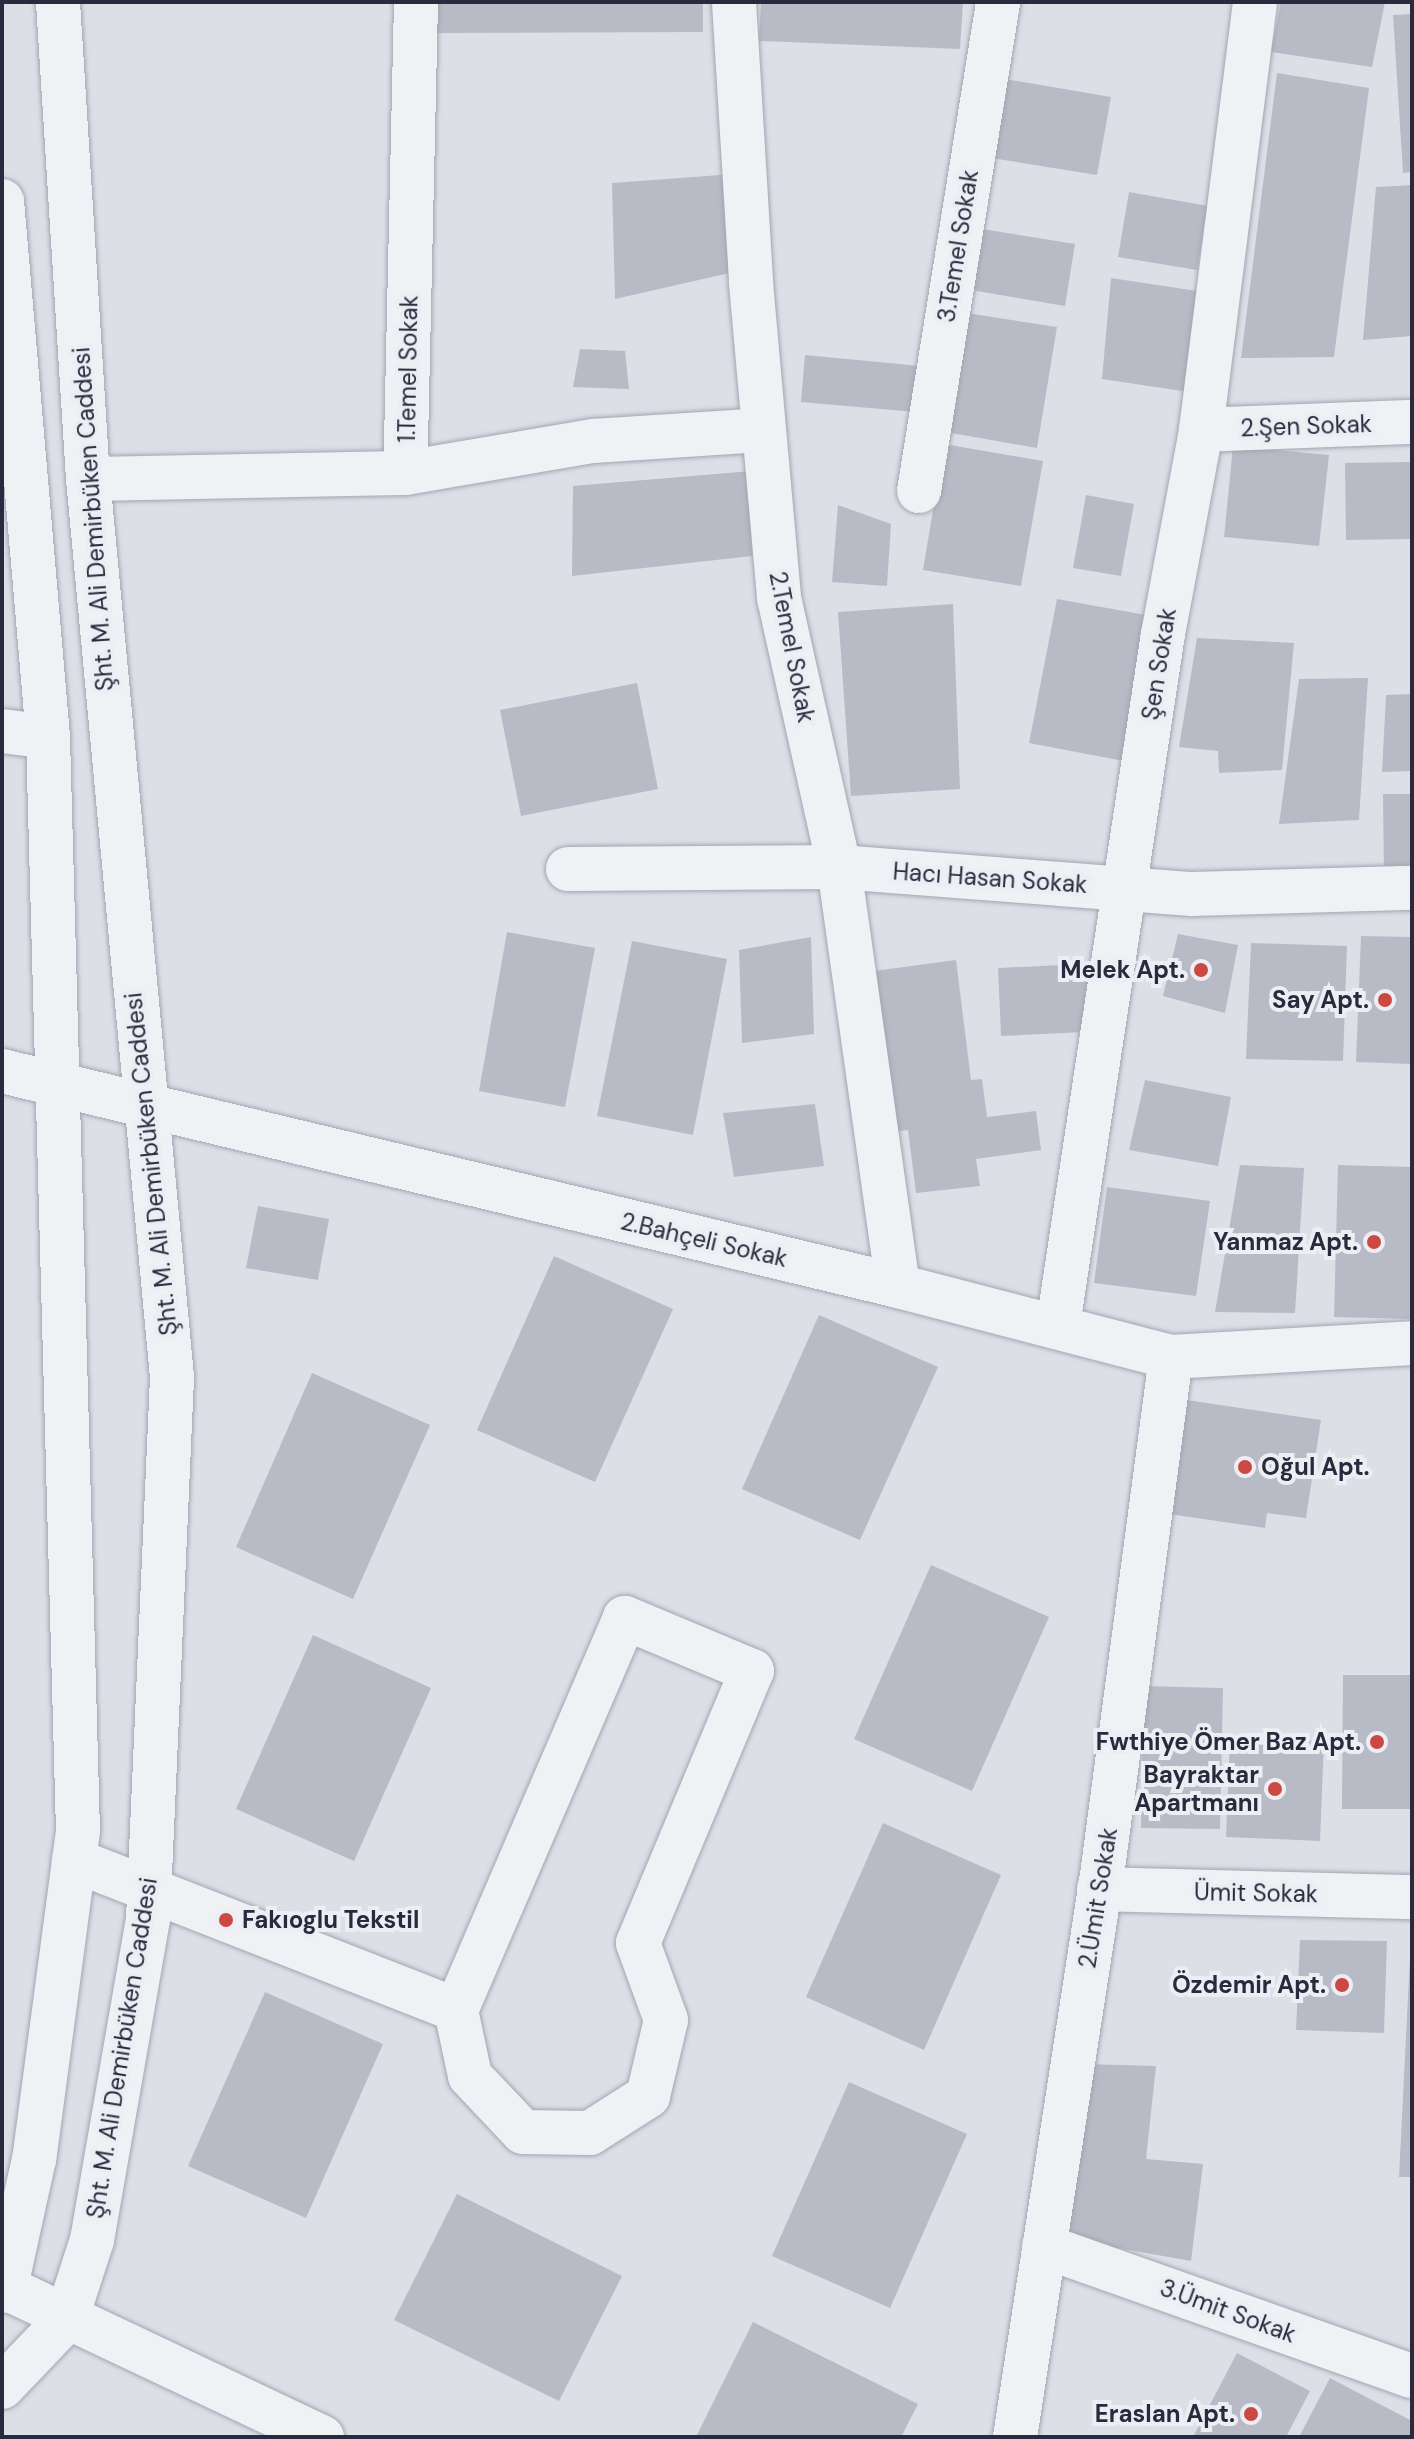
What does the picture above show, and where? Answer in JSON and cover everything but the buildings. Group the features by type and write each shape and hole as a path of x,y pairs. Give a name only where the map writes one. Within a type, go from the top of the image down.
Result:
{"street":[{"name":"Şht. M. Ali Demirbüken Caddesi","path":"58,2 88,479 144,1109 172,1377 150,1890 92,2240 66,2320"},
{"name":"1.Temel Sokak","path":"416,2 405,473 593,441 762,430"},
{"name":"2.Temel Sokak","path":"734,2 762,430 779,598 839,867 898,1286"},
{"name":"3.Temel Sokak","path":"919,491 998,2"},
{"name":"Şen Sokak","path":"1058,1325 1124,888 1201,430 1255,2"},
{"path":"2,201 48,737 78,1831 34,2159 3,2289 322,2437"},
{"name":"2.Şen Sokak","path":"1201,430 1412,422"},
{"path":"88,479 405,473"},
{"path":"2,731 48,737"},
{"name":"Hacı Hasan Sokak","path":"568,869 839,867 1192,894 1412,888"},
{"name":"2.Bahçeli Sokak","path":"2,1071 59,1082 144,1109 1058,1325 1171,1357 1412,1343"},
{"name":"2.Ümit Sokak","path":"1015,2437 1099,1889 1171,1357"},
{"path":"625,1618 752,1671 638,1943 666,2020 648,2096 590,2133 523,2132 470,2076 456,2010 625,1618"},
{"path":"74,1860 456,2010"},
{"name":"Ümit Sokak","path":"1099,1889 1412,1897"},
{"name":"3.Ümit Sokak","path":"1044,2246 1412,2376"},
{"path":"2,2387 66,2320"}],"place":[{"name":"Melek Apt.","path":"1201,970"},
{"name":"Say Apt.","path":"1385,1000"},
{"name":"Yanmaz Apt.","path":"1374,1242"},
{"name":"Oğul Apt.","path":"1245,1467"},
{"name":"Fwthiye Ömer Baz Apt.","path":"1377,1742"},
{"name":"Bayraktar Apartmanı","path":"1275,1789"},
{"name":"Fakıoglu Tekstil","path":"226,1920"},
{"name":"Özdemir Apt.","path":"1342,1985"},
{"name":"Eraslan Apt.","path":"1251,2414"}]}
